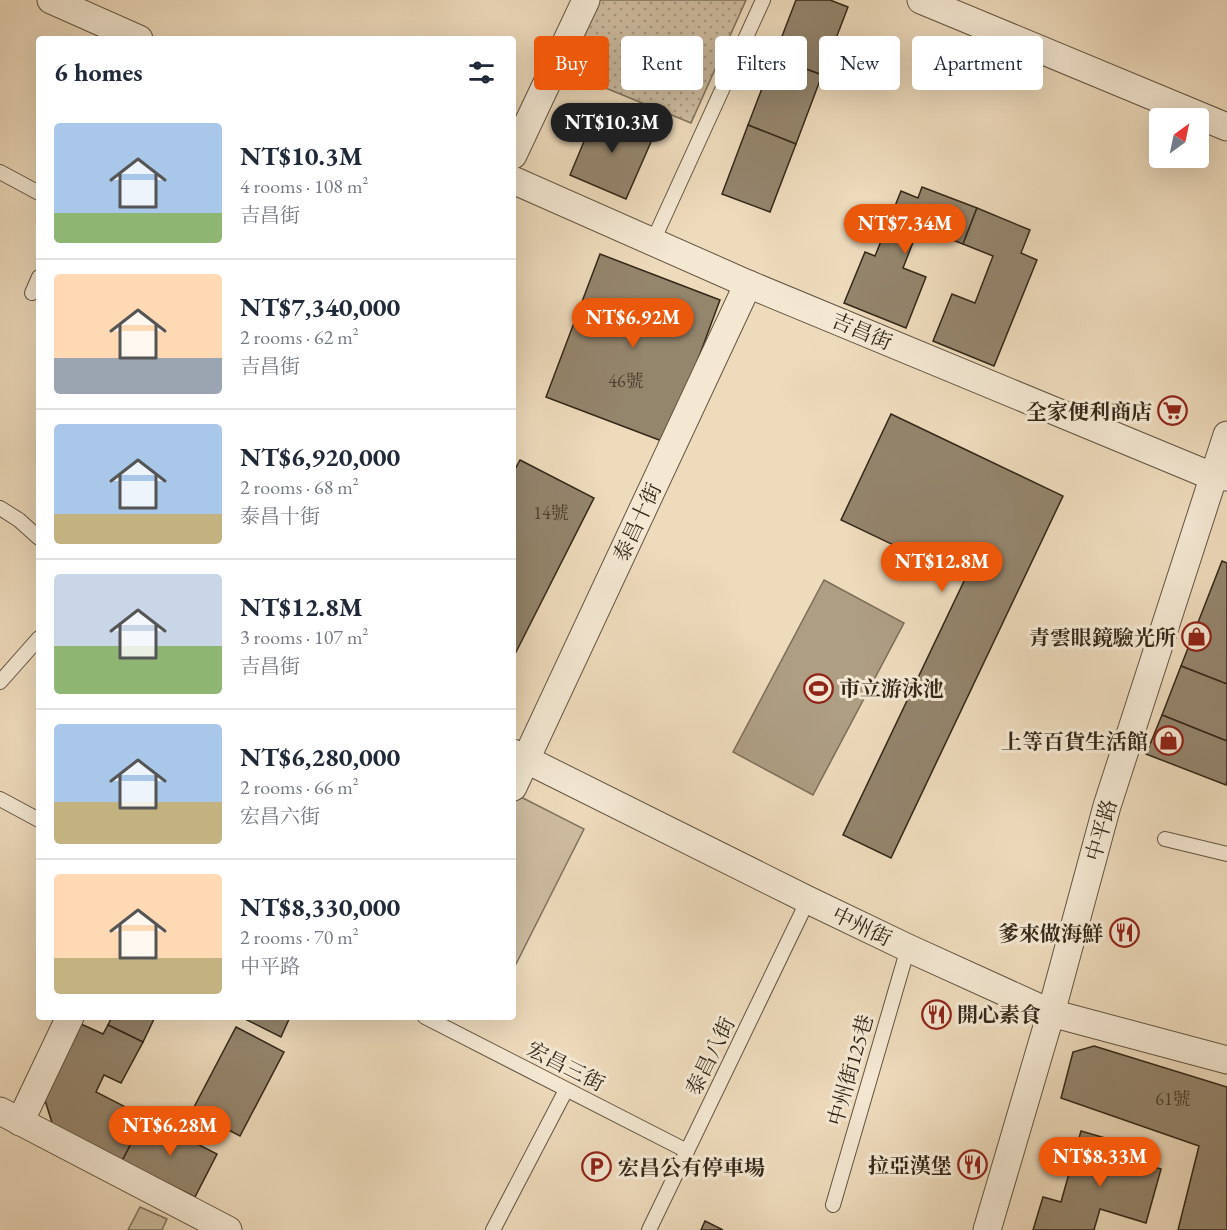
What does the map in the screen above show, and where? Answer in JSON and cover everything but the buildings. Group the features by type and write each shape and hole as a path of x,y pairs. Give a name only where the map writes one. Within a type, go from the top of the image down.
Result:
{"street":[{"path":"51,0 133,36"},
{"path":"516,149 586,0"},
{"path":"921,0 1227,127"},
{"name":"吉昌街","path":"516,181 748,284 1220,477"},
{"name":"泰昌十街","path":"516,772 519,757 748,284"},
{"name":"中平路","path":"987,1230 1051,1013 1107,806 1220,477 1227,435"},
{"name":"中州街","path":"519,757 808,900 1051,1013 1227,1060"},
{"path":"68,1020 10,1117 228,1230"}],"lane":[{"path":"652,242 764,0"},
{"path":"0,172 36,191"},
{"path":"32,294 36,284"},
{"path":"0,508 19,520 36,535"},
{"path":"0,682 36,641"},
{"path":"0,799 36,818"},
{"path":"1165,839 1227,854"},
{"name":"泰昌八街","path":"650,1230 808,900"},
{"name":"中州街125巷","path":"833,1204 908,948"},
{"name":"宏昌三街","path":"431,1020 687,1151"},
{"path":"493,1230 566,1090"}],"shaded area":[{"path":"599,0 746,0 730,36 715,36 715,69 691,123 609,89 609,36 584,36"},
{"name":"市立游泳池","path":"824,580 904,623 813,795 733,752"},
{"path":"517,795 584,829 516,964"},
{"path":"140,1207 167,1219 162,1230 128,1230"}],"place":[{"name":"全家便利商店","path":"1173,411"},
{"name":"青雲眼鏡驗光所","path":"1197,637"},
{"name":"市立游泳池","path":"818,688"},
{"name":"上等百貨生活館","path":"1169,741"},
{"name":"爹來做海鮮","path":"1124,933"},
{"name":"開心素食","path":"936,1014"},
{"name":"拉亞漢堡","path":"973,1165"},
{"name":"宏昌公有停車場","path":"597,1167"}]}
